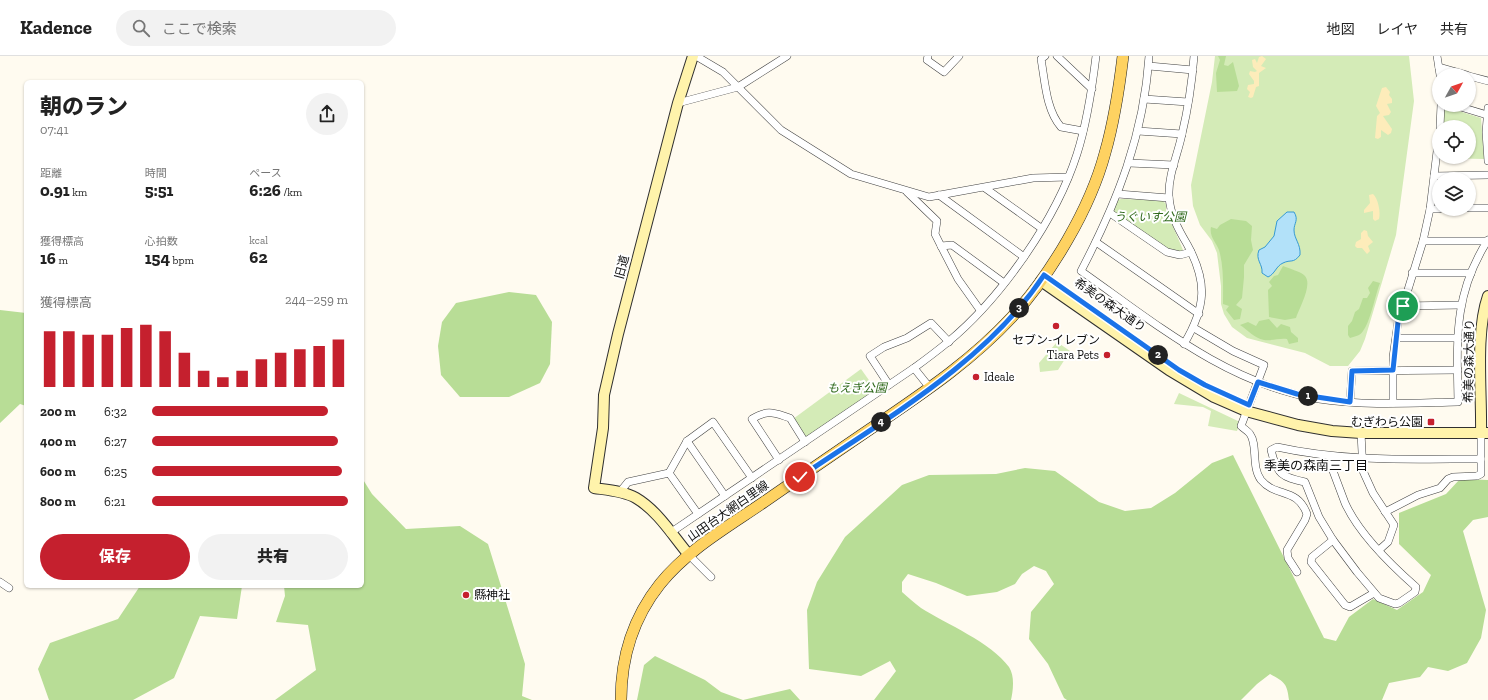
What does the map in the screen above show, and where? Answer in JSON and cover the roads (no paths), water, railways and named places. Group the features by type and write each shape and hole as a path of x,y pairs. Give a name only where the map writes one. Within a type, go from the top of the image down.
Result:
{"main road":[{"name":"山田台大網白里線","path":"620,700 623,662 638,620 660,584 689,555 950,374 990,339 1017,311 1043,278 1080,217 1105,155 1119,92 1123,56"}],"street":[{"name":"旧道","path":"594,488 603,428 604,395 618,334 678,103 692,56"},
{"path":"696,56 723,72 781,130 851,174 906,191 920,199 937,221 935,234 958,279 980,310"},
{"path":"678,103 738,87 787,56"},
{"path":"928,56 927,60 944,72 959,56"},
{"path":"1057,56 1092,89"},
{"path":"670,533 914,368 949,342 980,310 1024,257 1058,200 1077,154 1092,89 1096,56"},
{"path":"1150,56 1138,131 1129,163 1110,213 1081,271 1184,344 1221,366 1258,382 1297,394 1370,404 1458,402 1458,338 1461,304 1471,273 1488,240 1423,241"},
{"path":"1184,344 1194,328 1199,314 1202,294 1201,277 1198,264 1175,223 1169,198 1170,181 1182,134 1188,102 1194,56"},
{"path":"1438,56 1439,67 1443,68"},
{"path":"1041,57 1050,108 1056,121 1061,128 1083,131"},
{"path":"1149,66 1193,70"},
{"path":"1476,77 1488,81"},
{"path":"1144,99 1188,102"},
{"path":"1476,110 1488,112 1486,132 1488,161"},
{"path":"1138,131 1182,134"},
{"path":"1129,163 1174,165"},
{"path":"1476,175 1488,175"},
{"path":"920,199 1034,178 1068,177"},
{"path":"984,188 1041,228"},
{"path":"1393,403 1393,370 1396,338 1403,306 1423,241 1432,192"},
{"path":"1118,194 1169,198"},
{"path":"939,195 1024,257"},
{"path":"1476,208 1488,208"},
{"path":"1110,213 1167,252 1180,255 1191,252"},
{"path":"1096,242 1199,314"},
{"path":"941,246 952,245 1004,282"},
{"path":"1412,274 1471,273"},
{"name":"希美の森大通り","path":"1043,278 1139,345 1179,370 1248,408 1298,425 1332,431 1361,433 1485,430"},
{"name":"希美の森大通り","path":"1485,430 1481,332 1487,302"},
{"path":"1403,306 1461,304"},
{"path":"889,385 870,356 884,347 907,338 931,322 949,342"},
{"path":"1194,328 1232,351 1264,365 1241,426 1252,438 1257,471 1260,478 1272,489 1290,494 1298,499 1307,514 1287,550 1288,558 1297,572"},
{"path":"1396,338 1458,338"},
{"path":"914,368 930,388"},
{"path":"1350,402 1352,371 1458,370"},
{"name":"希美の森大通り","path":"1248,408 1330,424 1358,427 1485,430"},
{"path":"779,460 752,420 762,413 772,412 790,418 805,442"},
{"path":"620,492 628,482 669,473 687,441 713,422 752,478"},
{"path":"1385,512 1418,495 1440,488 1448,479 1453,477 1477,476 1481,474 1481,459 1485,430"},
{"path":"1361,433 1363,471 1373,493 1394,525 1388,542 1378,550"},
{"path":"687,441 725,496"},
{"path":"1330,456 1330,462 1346,504 1378,550 1389,563 1416,587 1415,592 1399,603 1395,604 1379,598 1374,593 1333,540 1319,517 1305,482 1286,478 1274,465 1271,450 1277,447 1330,456 1362,459 1481,459"},
{"path":"669,473 698,514"},
{"name":"山田台大網白里線","path":"594,488 620,492 645,504 689,555"},
{"path":"1333,540 1312,557 1311,562 1346,605 1350,607 1374,593"},
{"path":"689,555 711,577"},
{"path":"0,582 9,588"}],"water":[{"path":"1287,212 1294,212 1295,215 1296,219 1294,233 1300,255 1294,260 1281,264 1268,277 1262,273 1258,253 1259,250 1265,247 1274,236 1277,221"}],"place":[{"name":"セブン-イレブン","path":"1056,326"},
{"name":"Tiara Pets","path":"1107,355"},
{"name":"Ideale","path":"976,377"},
{"name":"むぎわら公園","path":"1431,422"},
{"name":"縣神社","path":"466,595"}],"district":[{"name":"季美の森南三丁目","path":"1316,465"}],"park label":[{"name":"うぐいす公園","path":"1150,217"},
{"name":"もえぎ公園","path":"857,388"}]}
